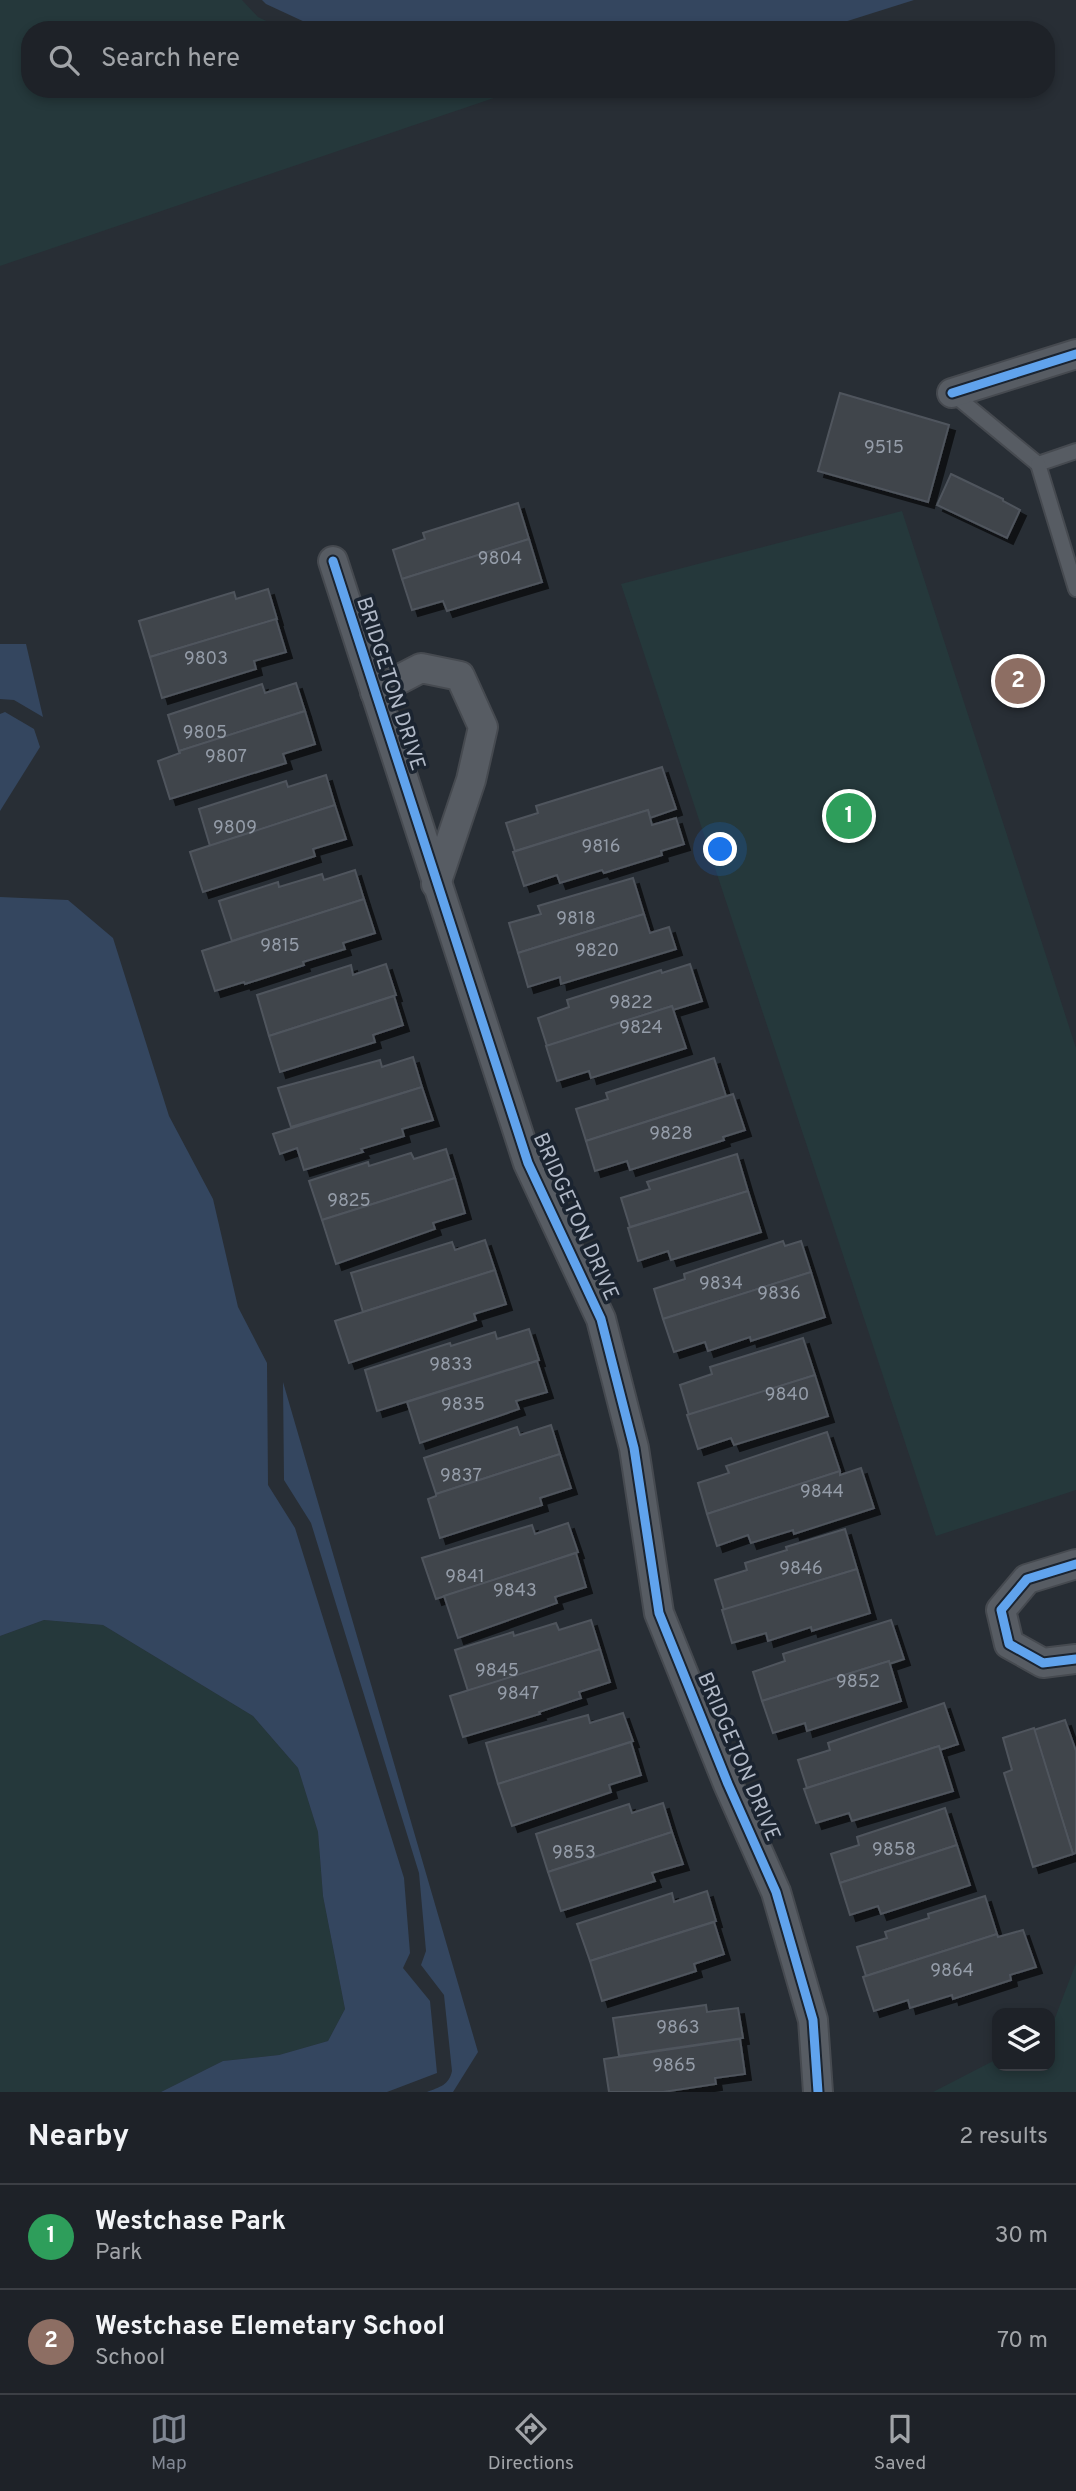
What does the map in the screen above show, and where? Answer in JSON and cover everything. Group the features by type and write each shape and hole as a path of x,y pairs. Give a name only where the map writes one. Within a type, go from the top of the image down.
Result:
{"street":[{"path":"952,393 1076,354"},
{"name":"BRIDGETON DRIVE","path":"333,561 528,1163 601,1319 634,1448 659,1613 728,1784 776,1892 813,2020 818,2092"},
{"name":"BRIDGETON DRIVE","path":"374,692 421,668 460,676 484,727 471,780 436,884"},
{"path":"1076,1564 1027,1579 1001,1610 1009,1644 1043,1663 1076,1658"}],"lane":[{"path":"952,393 1038,464 1076,589"},
{"path":"1038,464 1076,451"}],"shaded area":[{"path":"0,0 242,0 258,17 266,21 21,21 21,98 494,98 0,266"},
{"path":"902,511 1076,1048 1076,1490 936,1536 621,584"},
{"path":"44,1620 103,1625 253,1716 298,1768 318,1832 323,1896 345,2009 328,2041 279,2055 223,2061 161,2092 0,2092 0,1636"},
{"path":"1076,1963 1076,2092 933,2092 992,2062 992,2071 1055,2071 1055,2018"}],"water":[{"path":"262,0 914,0 848,21 303,21"},
{"path":"0,644 26,644 43,717 14,700 0,699"},
{"path":"5,712 34,729 40,747 0,811 0,714"},
{"path":"0,897 68,900 113,938 169,1116 213,1199 238,1307 267,1363 268,1485 295,1528 404,1878 410,1953 403,1968 430,2001 437,2073 387,2092 161,2092 223,2061 279,2055 328,2041 345,2009 323,1896 318,1832 298,1768 253,1716 103,1625 44,1620 0,1636"},
{"path":"283,1382 478,2052 453,2092 427,2092 446,2082 452,2071 444,1995 421,1965 426,1951 419,1873 311,1523 284,1480"}],"building":[{"path":"840,393 949,425 928,502 818,471"},
{"path":"951,474 1020,510 1007,538 937,505"},
{"path":"518,503 529,539 402,579 393,550 425,539 423,533"},
{"path":"529,539 542,582 447,611 443,601 412,610 402,579"},
{"path":"268,589 277,619 150,657 139,621 234,592 236,599"},
{"path":"276,619 286,652 254,661 256,669 162,698 150,657"},
{"path":"296,683 305,711 179,751 168,715 262,684 265,693"},
{"path":"305,711 315,744 283,754 286,763 170,799 158,761 180,753 179,751"},
{"path":"662,767 676,809 650,818 648,810 515,851 506,823 538,813 536,806"},
{"path":"326,775 335,805 210,846 199,809 286,781 288,787"},
{"path":"335,805 346,839 313,849 315,856 203,892 190,852"},
{"path":"648,810 652,825 676,818 684,844 661,851 662,855 604,873 602,870 560,883 557,875 524,886 513,852"},
{"path":"355,870 364,899 232,941 219,901 278,882 279,887 322,874 324,880"},
{"path":"633,878 644,914 518,953 509,923 541,914 538,906"},
{"path":"364,899 375,933 343,943 345,949 303,962 304,965 215,991 202,951"},
{"path":"644,914 650,933 669,927 676,949 561,984 560,977 528,987 518,953"},
{"path":"386,964 396,995 269,1036 257,995 351,965 353,975"},
{"path":"690,964 702,1001 673,1010 672,1006 547,1046 538,1018 569,1007 567,1000 661,970 662,973"},
{"path":"394,996 403,1025 373,1035 375,1042 280,1072 269,1036"},
{"path":"672,1006 686,1048 591,1078 589,1071 557,1081 546,1046"},
{"path":"413,1057 422,1087 291,1127 278,1088 380,1060 382,1067"},
{"path":"714,1058 726,1096 586,1141 576,1109 608,1099 606,1093"},
{"path":"422,1087 433,1120 402,1129 404,1136 304,1170 297,1148 280,1154 273,1134"},
{"path":"733,1094 745,1130 723,1137 724,1140 630,1170 627,1161 595,1171 586,1141"},
{"path":"446,1149 455,1178 322,1220 309,1181 368,1162 369,1166 411,1153 414,1159"},
{"path":"737,1154 748,1191 630,1227 621,1198 650,1189 647,1182"},
{"path":"455,1178 465,1213 433,1223 435,1229 336,1264 322,1220"},
{"path":"748,1191 761,1232 671,1260 668,1251 638,1261 628,1228"},
{"path":"485,1240 495,1270 363,1312 351,1273 452,1242 455,1250"},
{"path":"783,1241 785,1246 801,1241 811,1272 663,1319 654,1289 685,1279 684,1274"},
{"path":"495,1270 506,1304 474,1314 476,1320 349,1363 335,1321"},
{"path":"811,1272 825,1317 751,1341 750,1337 708,1351 705,1342 674,1352 663,1319"},
{"path":"529,1329 539,1360 377,1411 365,1370 450,1343 451,1346 495,1332 497,1339"},
{"path":"803,1338 815,1375 689,1415 680,1385 712,1374 710,1367"},
{"path":"537,1361 547,1392 516,1401 519,1409 420,1443 407,1402"},
{"path":"815,1375 828,1416 734,1445 731,1438 698,1449 687,1415"},
{"path":"551,1425 560,1454 436,1494 424,1458 517,1427 520,1435"},
{"path":"827,1432 840,1471 707,1514 698,1483 729,1473 726,1466"},
{"path":"560,1454 571,1488 540,1498 542,1505 440,1538 428,1499 436,1494"},
{"path":"861,1468 874,1508 794,1534 793,1530 751,1543 748,1535 717,1546 707,1514 840,1471 840,1475"},
{"path":"568,1523 578,1552 436,1599 422,1558 532,1525 535,1534"},
{"path":"845,1529 857,1569 724,1610 715,1580 747,1570 745,1563"},
{"path":"576,1553 586,1587 555,1597 557,1603 458,1638 444,1596"},
{"path":"857,1569 870,1613 812,1631 811,1627 768,1641 766,1633 732,1643 722,1610"},
{"path":"591,1620 600,1649 468,1691 455,1650 513,1632 514,1636 556,1623 559,1630"},
{"path":"891,1620 904,1659 889,1664 889,1661 762,1701 753,1672 785,1661 783,1654"},
{"path":"600,1649 610,1682 579,1692 581,1698 539,1712 540,1714 463,1737 450,1696"},
{"path":"889,1661 901,1701 807,1731 805,1723 773,1733 762,1701"},
{"path":"944,1703 958,1744 940,1750 939,1746 807,1788 798,1760 830,1750 828,1743"},
{"path":"623,1713 633,1741 498,1784 486,1743 588,1715 590,1723"},
{"path":"1065,1720 1076,1751 1076,1853 1073,1854 1034,1730"},
{"path":"1034,1728 1073,1854 1033,1867 1004,1773 1012,1770 1003,1738"},
{"path":"631,1742 641,1775 609,1785 611,1792 512,1826 498,1784"},
{"path":"939,1746 953,1791 852,1821 849,1813 816,1823 804,1789"},
{"path":"663,1803 672,1832 548,1872 536,1834 629,1804 632,1813"},
{"path":"945,1808 957,1845 840,1883 831,1854 859,1845 857,1837"},
{"path":"672,1832 683,1864 652,1873 655,1881 561,1911 548,1872"},
{"path":"957,1845 970,1885 881,1914 878,1906 850,1915 840,1883"},
{"path":"707,1891 716,1921 590,1961 577,1924 672,1893 674,1902"},
{"path":"985,1896 997,1934 866,1976 857,1947 887,1938 885,1932 929,1918 928,1914"},
{"path":"714,1922 724,1954 694,1964 696,1971 602,2001 590,1961"},
{"path":"1023,1930 1036,1967 1010,1975 1011,1980 953,1999 952,1995 910,2008 908,2000 874,2011 863,1977 997,1934 998,1937"},
{"path":"706,2005 707,2012 738,2008 743,2038 619,2056 613,2018"},
{"path":"740,2039 745,2074 715,2078 716,2084 663,2092 609,2092 604,2059"}],"cycle path":[{"path":"952,393 1076,354"},
{"path":"333,561 528,1163 601,1319 634,1448 659,1613 728,1784 776,1892 813,2020 818,2092"},
{"path":"1076,1564 1027,1579 1001,1610 1009,1644 1043,1663 1076,1659"}],"place":[{"name":"Westchase Elemetary School","path":"1018,681"},
{"name":"Westchase Park","path":"849,816"}]}
